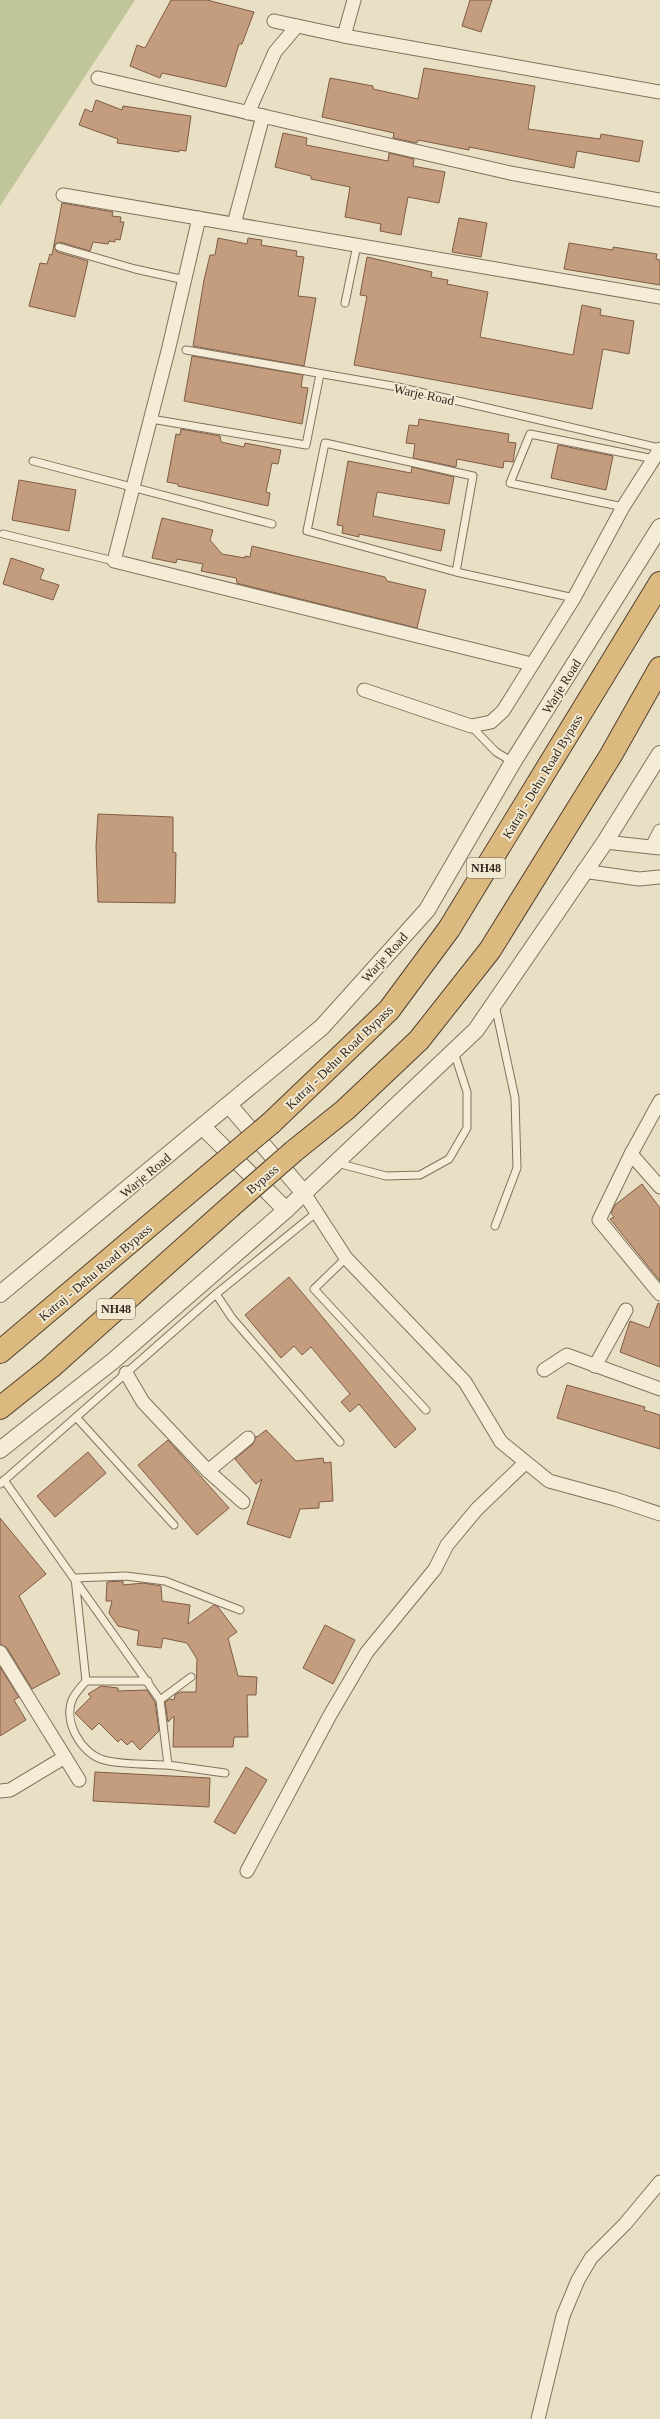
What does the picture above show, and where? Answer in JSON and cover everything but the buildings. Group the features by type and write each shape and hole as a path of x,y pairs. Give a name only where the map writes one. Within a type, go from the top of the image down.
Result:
{"highway":[{"name":"Katraj - Dehu Road Bypass","path":"0,1352 271,1123 389,1010 449,929 660,583"},
{"name":"Bypass","path":"0,1408 50,1368 294,1151 345,1110 419,1040 490,950 611,755 660,668"}],"street":[{"path":"344,36 354,0"},
{"path":"274,21 344,36 660,92"},
{"path":"248,113 275,52 297,26"},
{"path":"98,78 510,174 660,200"},
{"path":"234,224 263,116"},
{"path":"63,195 660,297"},
{"path":"199,218 151,419 114,561 531,664"},
{"path":"364,690 471,726 491,722 503,711 531,664 574,598 623,507 658,452"},
{"name":"Warje Road","path":"0,1294 322,1027 427,910 513,762 660,527"},
{"path":"0,1450 113,1361 286,1210 476,1030 583,871 605,842 660,754"},
{"path":"605,842 656,847 660,831"},
{"path":"583,871 639,879 660,877"},
{"path":"660,1101 599,1220 660,1294"},
{"path":"229,1105 304,1193 346,1258 465,1382 501,1442 549,1482 615,1499 660,1514"},
{"path":"203,1127 286,1210"},
{"path":"632,1154 660,1187"},
{"path":"595,1366 626,1310"},
{"path":"544,1370 567,1355 660,1389"},
{"path":"126,1373 143,1402 208,1471 243,1502"},
{"path":"208,1471 248,1438"},
{"path":"247,1871 330,1715 367,1652 435,1569 447,1545 472,1515 525,1463"},
{"path":"0,1652 79,1780"},
{"path":"0,1791 10,1790 65,1757"},
{"path":"538,2419 563,2316 578,2280 591,2258 625,2224 660,2182"}],"lane":[{"path":"345,303 358,245"},
{"path":"60,247 135,269 185,280"},
{"name":"Warje Road","path":"186,350 398,387 658,452"},
{"path":"151,419 306,445 320,374"},
{"path":"623,507 510,483 530,434 658,452"},
{"path":"456,572 473,476 325,443 307,531 456,572 574,598"},
{"path":"33,461 272,524"},
{"path":"3,534 114,561"},
{"path":"471,726 496,752 513,762"},
{"path":"494,1004 515,1098 517,1168 494,1226"},
{"path":"335,1162 386,1176 420,1175 449,1158 467,1128 467,1092 454,1051"},
{"path":"168,1765 160,1700 75,1578 2,1482 216,1294 317,1212"},
{"path":"346,1258 314,1289 426,1410"},
{"path":"216,1294 232,1318 340,1442"},
{"path":"76,1417 174,1525"},
{"path":"75,1578 126,1576 165,1581 240,1610"},
{"path":"75,1578 86,1681 73,1698 70,1710 70,1722 90,1753 103,1760 168,1765 225,1773"},
{"path":"160,1700 191,1677"},
{"path":"86,1681 148,1682"}],"green space":[{"path":"0,0 135,0 0,206"}]}
